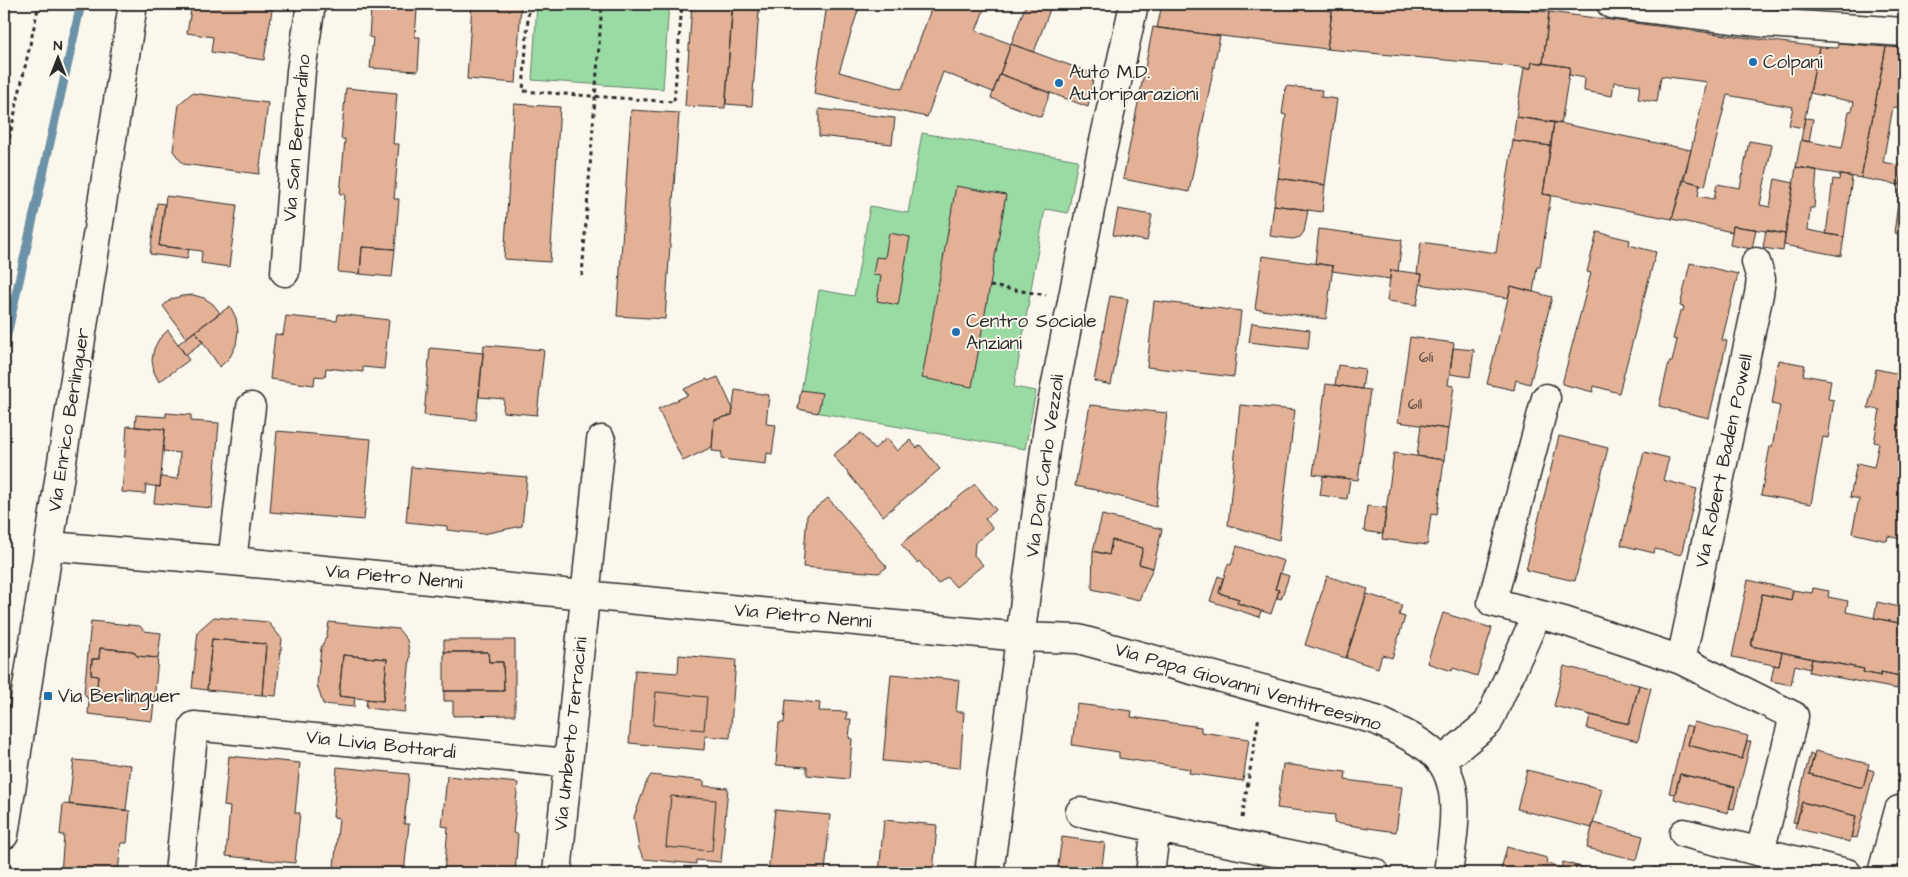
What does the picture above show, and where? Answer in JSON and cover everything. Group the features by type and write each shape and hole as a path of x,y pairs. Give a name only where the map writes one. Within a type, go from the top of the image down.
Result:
{"street":[{"name":"Via Enrico Berlinguer","path":"4,836 133,4"},
{"name":"Via San Bernardino","path":"286,272 301,71 311,4"},
{"name":"Via Don Carlo Vezzoli","path":"989,873 1049,419 1099,164 1134,4"},
{"path":"1611,4 1766,23 1904,32"},
{"name":"Via Robert Baden Powell","path":"1681,660 1759,294 1762,278 1756,262"},
{"path":"1546,398 1492,602 1564,622 1681,660 1794,716 1760,852"},
{"path":"232,562 251,407"},
{"path":"585,595 602,440"},
{"name":"Via Pietro Nenni","path":"50,546 1021,637"},
{"name":"Via Umberto Terracini","path":"557,873 585,595"},
{"path":"1441,762 1488,723 1536,614"},
{"name":"Via Papa Giovanni Ventitreesimo","path":"1021,637 1078,639 1376,720 1416,740 1432,751 1449,776 1452,789 1454,825 1448,873"},
{"name":"Via Livia Bottardi","path":"180,873 194,726 567,763"},
{"path":"1882,873 1899,810"},
{"path":"1080,812 1238,845 1288,864 1375,873"},
{"path":"1150,873 1156,827"},
{"path":"1684,833 1846,873"}],"path":[{"path":"4,162 39,4"},
{"path":"529,4 523,91 674,102 682,4"},
{"path":"582,276 602,4"},
{"path":"990,286 1072,300"},
{"path":"1238,845 1261,709"}],"green space":[{"path":"537,4 669,4 663,89 532,80"},
{"path":"922,133 1078,160 1068,213 1045,209 1014,387 1036,391 1025,449 798,409 819,290 854,296 870,206 908,213"}],"building":[{"path":"192,4 273,4 264,60 211,52 213,37 187,33"},
{"path":"369,4 414,4 414,10 417,10 415,37 420,37 418,71 370,68 373,38 369,37 371,9 368,9"},
{"path":"472,4 521,4 516,83 467,79"},
{"path":"692,4 733,4 725,108 685,106"},
{"path":"827,4 860,4 839,72 902,89 933,4 986,4 976,31 1011,44 993,92 943,72 927,117 814,94"},
{"path":"1026,4 1052,4 1034,52 1011,44"},
{"path":"1162,4 1333,4 1327,49 1157,28"},
{"path":"1333,4 1457,4 1549,12 1543,63 1532,62 1531,68 1327,49"},
{"path":"732,8 759,10 752,106 726,104"},
{"path":"1549,12 1819,47 1803,128 1789,125 1793,107 1727,95 1705,186 1684,180 1707,82 1661,76 1657,102 1638,99 1640,85 1614,82 1612,96 1584,91 1585,78 1569,75 1570,67 1543,63"},
{"path":"1153,27 1220,36 1189,192 1123,179"},
{"path":"1838,43 1886,47 1861,178 1796,167 1801,140 1842,148 1849,111 1852,111 1854,102 1810,93 1819,47 1838,48"},
{"name":"Auto M.D. Autoriparazioni","path":"1011,44 1094,74 1088,107 1000,74"},
{"path":"1886,47 1904,48 1904,108 1893,107 1883,162 1903,166 1900,185 1861,178"},
{"path":"1532,62 1570,67 1561,124 1516,117 1524,68 1531,68"},
{"path":"1000,74 1050,93 1041,117 991,98"},
{"path":"1286,86 1322,90 1321,97 1337,99 1325,185 1278,178 1286,115 1282,114"},
{"path":"346,88 397,93 393,144 399,144 394,199 399,199 395,249 362,247 360,274 338,272 345,194 340,194 345,139 341,139"},
{"path":"192,93 268,103 259,174 183,164 173,151 179,104"},
{"path":"514,104 560,107 550,262 504,259"},
{"path":"819,109 895,118 892,144 819,136"},
{"path":"631,110 679,113 665,319 617,316"},
{"path":"1516,117 1554,122 1551,146 1513,141"},
{"path":"1805,118 1813,119 1809,142 1801,140"},
{"path":"1554,122 1691,150 1672,219 1543,194"},
{"path":"1513,141 1551,146 1543,194 1551,195 1540,267 1537,267 1533,292 1511,286 1508,298 1420,284 1422,274 1417,274 1421,242 1496,253"},
{"path":"1749,141 1772,145 1760,205 1770,207 1775,179 1794,183 1785,234 1733,226 1732,232 1672,219 1684,180 1700,184 1698,196 1714,199 1717,184 1740,188"},
{"path":"1904,159 1904,234 1894,233"},
{"path":"1796,167 1817,170 1814,208 1810,208 1808,230 1844,237 1841,256 1784,245"},
{"path":"1840,175 1852,177 1844,237 1826,234 1833,179 1839,180"},
{"path":"1278,178 1325,185 1322,212 1274,205"},
{"name":"Centro Sociale Anziani","path":"956,186 1006,195 972,387 922,378"},
{"path":"166,196 237,205 229,267 201,263 202,251 159,246"},
{"path":"157,203 165,204 159,246 189,249 187,259 150,254"},
{"path":"1274,205 1308,210 1304,232 1300,237 1293,239 1270,236"},
{"path":"1118,209 1152,215 1147,241 1113,235"},
{"path":"1733,226 1756,229 1752,249 1730,245"},
{"path":"1319,229 1402,240 1398,271 1391,270 1390,279 1332,271 1333,266 1315,263"},
{"path":"1766,230 1785,234 1783,251 1763,248"},
{"path":"1597,232 1630,240 1629,245 1656,252 1619,393 1594,386 1593,392 1562,384 1591,273 1587,272"},
{"path":"889,233 910,237 898,305 877,301 881,276 873,275 876,257 885,258"},
{"path":"362,247 395,249 392,277 360,274"},
{"path":"1262,256 1333,266 1326,319 1255,309"},
{"path":"1690,263 1738,274 1722,340 1727,341 1709,418 1659,406 1669,362 1672,362 1677,340 1673,339 1680,311 1683,311 1684,307 1680,306"},
{"path":"1391,270 1422,274 1417,305 1387,301"},
{"path":"1511,286 1552,297 1530,384 1516,380 1514,390 1487,384"},
{"path":"193,295 204,298 213,304 220,313 186,338 163,306 171,299"},
{"path":"1110,296 1128,299 1111,385 1094,381"},
{"path":"1154,301 1241,311 1234,377 1147,367"},
{"path":"230,306 236,318 238,331 236,345 230,357 220,367 195,331"},
{"path":"338,314 389,320 384,369 363,367 363,372 326,368 325,377 315,376 314,385 270,379 275,334 283,335 286,316 337,321"},
{"path":"1252,323 1310,330 1308,349 1249,342"},
{"path":"168,330 189,360 159,382 154,372 152,360 154,349 159,339"},
{"path":"195,331 203,342 185,355 178,344"},
{"path":"1410,337 1454,343 1448,385 1454,386 1448,429 1398,422"},
{"path":"484,345 544,350 537,415 503,412 504,399 479,397"},
{"path":"430,348 483,353 476,420 424,415"},
{"path":"1453,348 1474,350 1470,377 1450,374"},
{"path":"1779,360 1805,365 1803,375 1831,380 1828,399 1834,400 1828,438 1823,437 1811,504 1761,495 1780,406 1772,404 1776,379 1774,379"},
{"path":"1338,365 1365,369 1362,389 1335,385"},
{"path":"1876,369 1904,375 1904,450 1901,449 1898,467 1904,468 1904,540 1888,536 1887,541 1852,533 1859,499 1850,497 1857,463 1874,467 1879,443 1874,442 1880,410 1868,408"},
{"path":"718,377 733,409 732,415 714,420 712,447 683,461 658,409 688,395 684,389 707,379 708,381"},
{"path":"1326,384 1370,390 1358,480 1313,474"},
{"path":"735,390 769,395 766,424 776,425 772,454 767,453 766,464 721,459 722,452 712,451 714,420 732,415"},
{"path":"801,390 822,393 818,413 798,409"},
{"path":"1090,405 1167,413 1156,507 1075,486"},
{"path":"1240,405 1295,410 1279,540 1228,525"},
{"path":"166,413 191,415 191,421 219,423 212,508 154,503 156,486 160,487 161,477 178,479 180,453 163,451 165,429 135,427 136,415 166,417"},
{"path":"1421,425 1448,429 1444,460 1417,456"},
{"path":"127,426 165,429 160,487 146,485 145,494 122,492"},
{"path":"277,431 371,439 364,520 270,512"},
{"path":"861,433 874,449 887,438 897,451 910,440 917,448 920,445 940,469 883,516 833,455"},
{"path":"1559,436 1608,448 1575,581 1526,570"},
{"path":"1644,452 1669,458 1663,480 1697,489 1681,555 1655,549 1654,553 1621,545"},
{"path":"1394,453 1444,460 1437,515 1431,514 1427,545 1382,539"},
{"path":"411,467 527,477 522,526 483,534 447,530 447,526 406,522"},
{"path":"1323,476 1350,479 1347,499 1320,495"},
{"path":"975,484 996,510 985,519 993,528 975,543 974,555 983,565 956,587 947,577 938,584 919,561 917,563 901,544"},
{"path":"828,498 887,567 879,573 803,567 807,515"},
{"path":"1367,506 1387,508 1383,534 1364,531"},
{"path":"1102,515 1162,529 1153,568 1139,564 1143,548 1112,540 1109,555 1093,551"},
{"path":"1112,540 1143,548 1139,564 1153,568 1139,600 1092,589 1093,551 1109,555"},
{"path":"1237,546 1284,561 1275,589 1279,590 1271,614 1237,603 1239,599 1219,593 1228,564 1231,565"},
{"path":"1280,573 1289,576 1281,599 1277,598 1279,590 1275,589"},
{"path":"1218,576 1223,578 1219,593 1239,599 1237,603 1261,611 1259,617 1210,601"},
{"path":"1327,576 1368,589 1346,658 1305,645"},
{"path":"1748,580 1793,590 1791,600 1762,594 1751,646 1782,652 1779,666 1732,657"},
{"path":"1813,588 1829,591 1828,597 1848,601 1846,612 1904,624 1904,653 1900,676 1881,672 1881,676 1863,672 1864,669 1751,646 1762,594 1791,600 1793,590 1812,593"},
{"path":"1367,594 1402,605 1399,615 1405,617 1392,658 1382,655 1378,668 1346,658"},
{"path":"1877,602 1904,608 1904,624 1874,618"},
{"path":"1443,613 1492,628 1477,676 1453,668 1452,671 1427,663"},
{"path":"214,617 268,622 282,639 276,696 262,695 266,644 212,639 207,690 192,688 198,631"},
{"path":"91,621 140,626 144,631 161,633 158,658 137,656 133,651 100,648 99,659 92,659 91,675 98,676 96,697 154,702 152,721 88,714 89,701 84,693"},
{"path":"329,622 398,629 407,640 410,656 405,712 366,708 367,699 383,701 387,659 343,655 339,696 355,698 354,707 323,704 317,685 321,648 327,635"},
{"path":"212,639 266,644 262,695 207,690"},
{"path":"444,640 515,640 515,715 453,716 453,701 444,701 444,691 504,691 503,662 489,662 488,652 444,652"},
{"path":"100,648 133,651 137,656 158,658 154,702 96,697 98,676 91,675 92,659 99,659"},
{"path":"444,652 488,652 489,662 503,662 504,691 444,691"},
{"path":"1782,652 1812,659 1810,669 1795,665 1791,685 1771,681 1774,665 1779,666"},
{"path":"343,655 387,659 383,701 339,696"},
{"path":"679,655 736,660 730,738 705,736 704,750 629,743 635,670 678,673"},
{"path":"1812,659 1864,669 1863,672 1881,676 1881,672 1900,676 1897,689 1809,672"},
{"path":"1564,666 1639,685 1629,724 1554,706"},
{"path":"891,674 959,680 956,712 964,712 960,768 883,761"},
{"path":"1639,685 1651,688 1638,741 1587,729 1590,715 1629,724"},
{"path":"656,692 707,697 704,730 653,725"},
{"path":"786,700 820,703 819,711 847,712 846,719 851,719 849,738 852,739 849,779 807,775 807,767 776,765 779,723 784,723"},
{"path":"1077,704 1132,711 1131,717 1201,727 1201,732 1249,739 1243,781 1189,773 1190,769 1119,758 1119,752 1072,745"},
{"path":"1694,722 1748,736 1742,759 1688,745"},
{"path":"1686,725 1693,727 1688,745 1742,759 1747,741 1751,741 1734,809 1729,808 1735,787 1680,774 1675,794 1669,793"},
{"path":"1815,751 1869,764 1863,788 1809,774"},
{"path":"1810,754 1814,756 1809,774 1863,788 1868,769 1874,771 1857,838 1851,837 1856,816 1802,802 1797,823 1793,822"},
{"path":"229,756 300,763 295,813 300,813 295,863 226,856 230,807 224,806"},
{"path":"74,760 131,765 126,810 69,804"},
{"path":"1283,764 1346,772 1345,780 1402,787 1396,832 1334,823 1335,815 1277,808"},
{"path":"337,767 409,774 404,824 409,824 404,873 334,867 339,818 333,817"},
{"path":"1527,770 1602,789 1592,828 1517,809"},
{"path":"1680,774 1735,787 1728,813 1674,799"},
{"path":"651,775 704,781 704,786 728,788 721,862 696,860 696,864 644,859 639,849 634,817"},
{"path":"447,776 518,783 513,833 518,834 515,873 444,873 448,827 442,826"},
{"path":"671,796 716,800 712,851 666,847"},
{"path":"1802,802 1856,816 1850,842 1795,828"},
{"path":"63,804 130,811 127,843 121,843 118,873 61,873 64,835 60,835"},
{"path":"775,810 830,815 825,873 768,873"},
{"path":"884,820 937,825 933,873 879,873"},
{"path":"1593,823 1643,836 1637,860 1587,848"},
{"path":"1062,837 1105,843 1101,873 1057,873"},
{"path":"1507,847 1547,858 1546,863 1561,868 1563,862 1599,873 1500,873"},
{"path":"1653,867 1677,873 1652,872"}],"waterway":[{"path":"4,348 81,4"}],"place":[{"name":"Colpani","path":"1753,62"},
{"name":"Auto M.D. Autoriparazioni","path":"1059,83"},
{"name":"Centro Sociale Anziani","path":"956,332"},
{"name":"Via Berlinguer","path":"48,696"}]}
